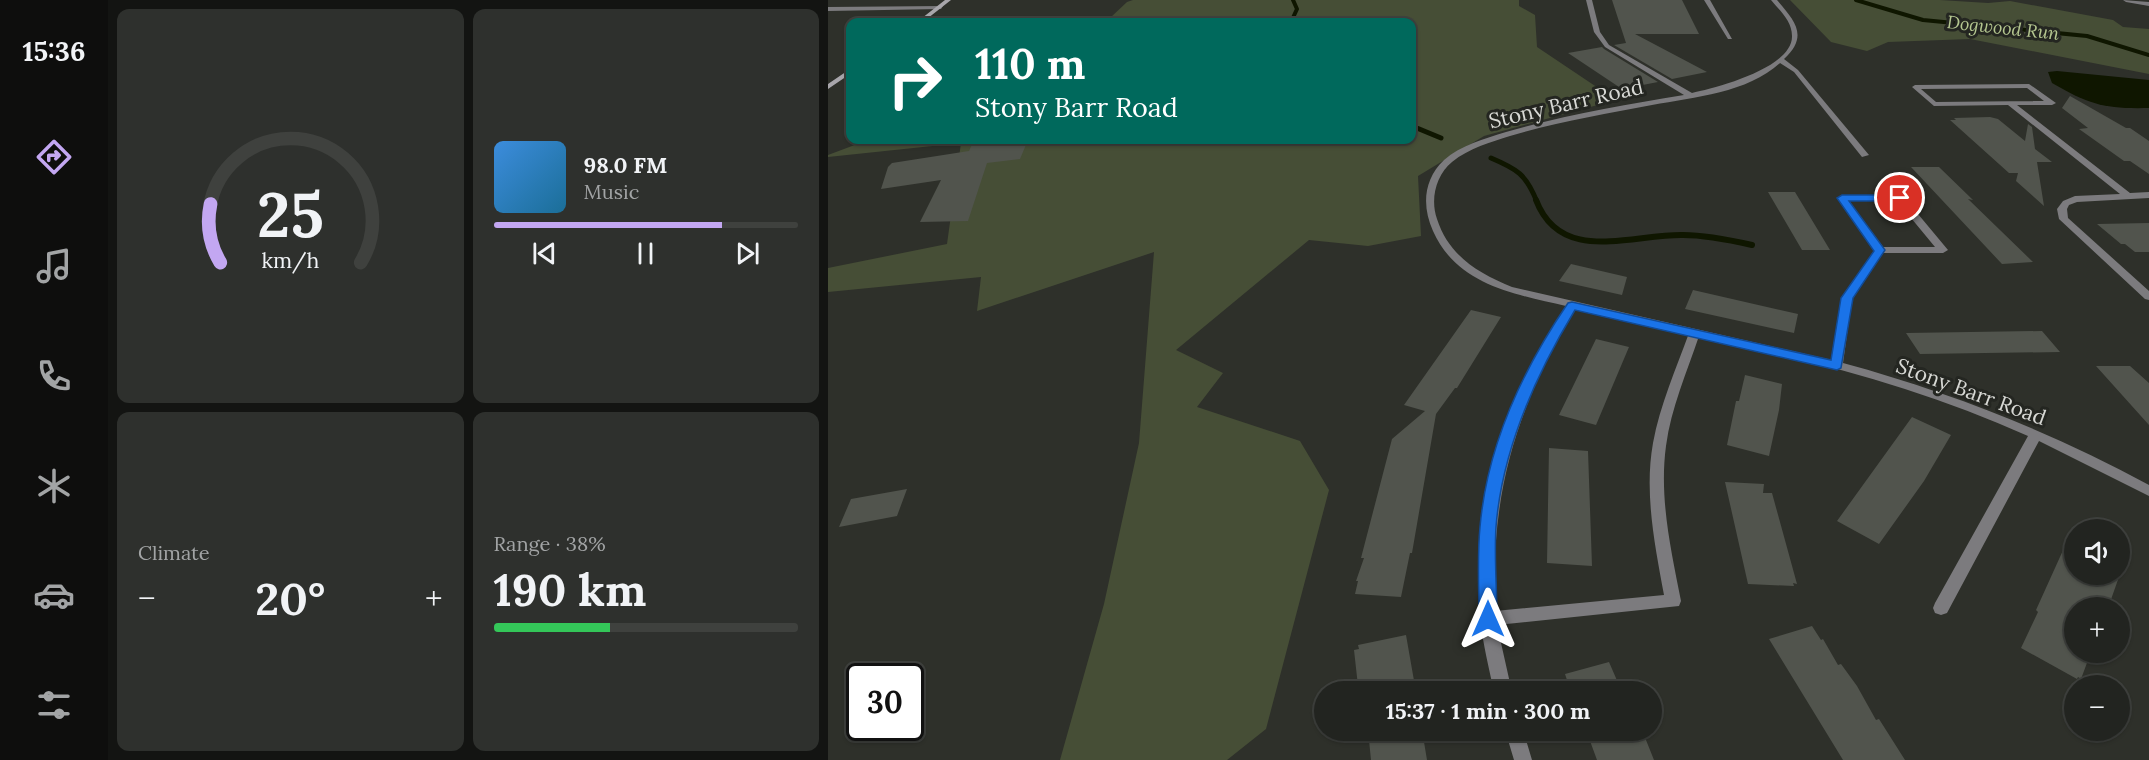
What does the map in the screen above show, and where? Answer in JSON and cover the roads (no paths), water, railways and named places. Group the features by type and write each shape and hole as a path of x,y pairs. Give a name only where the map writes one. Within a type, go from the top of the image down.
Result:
{"street":[{"path":"830,9 844,0"},
{"path":"926,18 948,0"},
{"path":"1589,0 1597,32 1607,46 1690,94"},
{"path":"1707,0 1730,38"},
{"path":"1774,0 1791,22 1795,33 1795,43 1781,60 1796,71 1865,155"},
{"path":"2126,0 2149,4"},
{"path":"830,9 941,7"},
{"name":"Stony Barr Road","path":"1781,60 1752,77 1690,94 1546,124 1491,140 1457,155 1443,166 1433,180 1430,197 1432,219 1442,244 1454,259 1485,280 1508,289 1837,365 1924,391 2036,434 2107,467 2149,490"},
{"path":"828,87 846,74"},
{"path":"2010,103 2052,103 2029,86 1915,87 1934,104 2010,103 2127,195"},
{"path":"2149,195 2075,199 2066,203 2062,209 2064,219 2149,297"},
{"path":"1842,198 1900,198 1943,250 1880,250 1855,216 1842,198"},
{"path":"1837,365 1847,298 1880,250"},
{"path":"2132,281 2149,281"},
{"path":"1501,681 1488,619 1488,526 1500,464 1518,404 1542,354 1572,305"},
{"path":"1488,619 1673,601 1661,538 1657,484 1659,446 1669,403 1695,332"},
{"path":"1941,608 2036,434"},
{"path":"1517,741 1523,760"}],"waterway":[{"path":"1293,0 1297,9 1293,18"},
{"name":"Dogwood Run","path":"1856,0 1923,20 2087,36 2149,55"},
{"path":"1416,128 1441,138"},
{"path":"1491,158 1520,174 1529,185 1536,201"},
{"path":"1536,201 1547,220 1562,233 1580,239 1599,242 1692,235 1752,245"}]}
